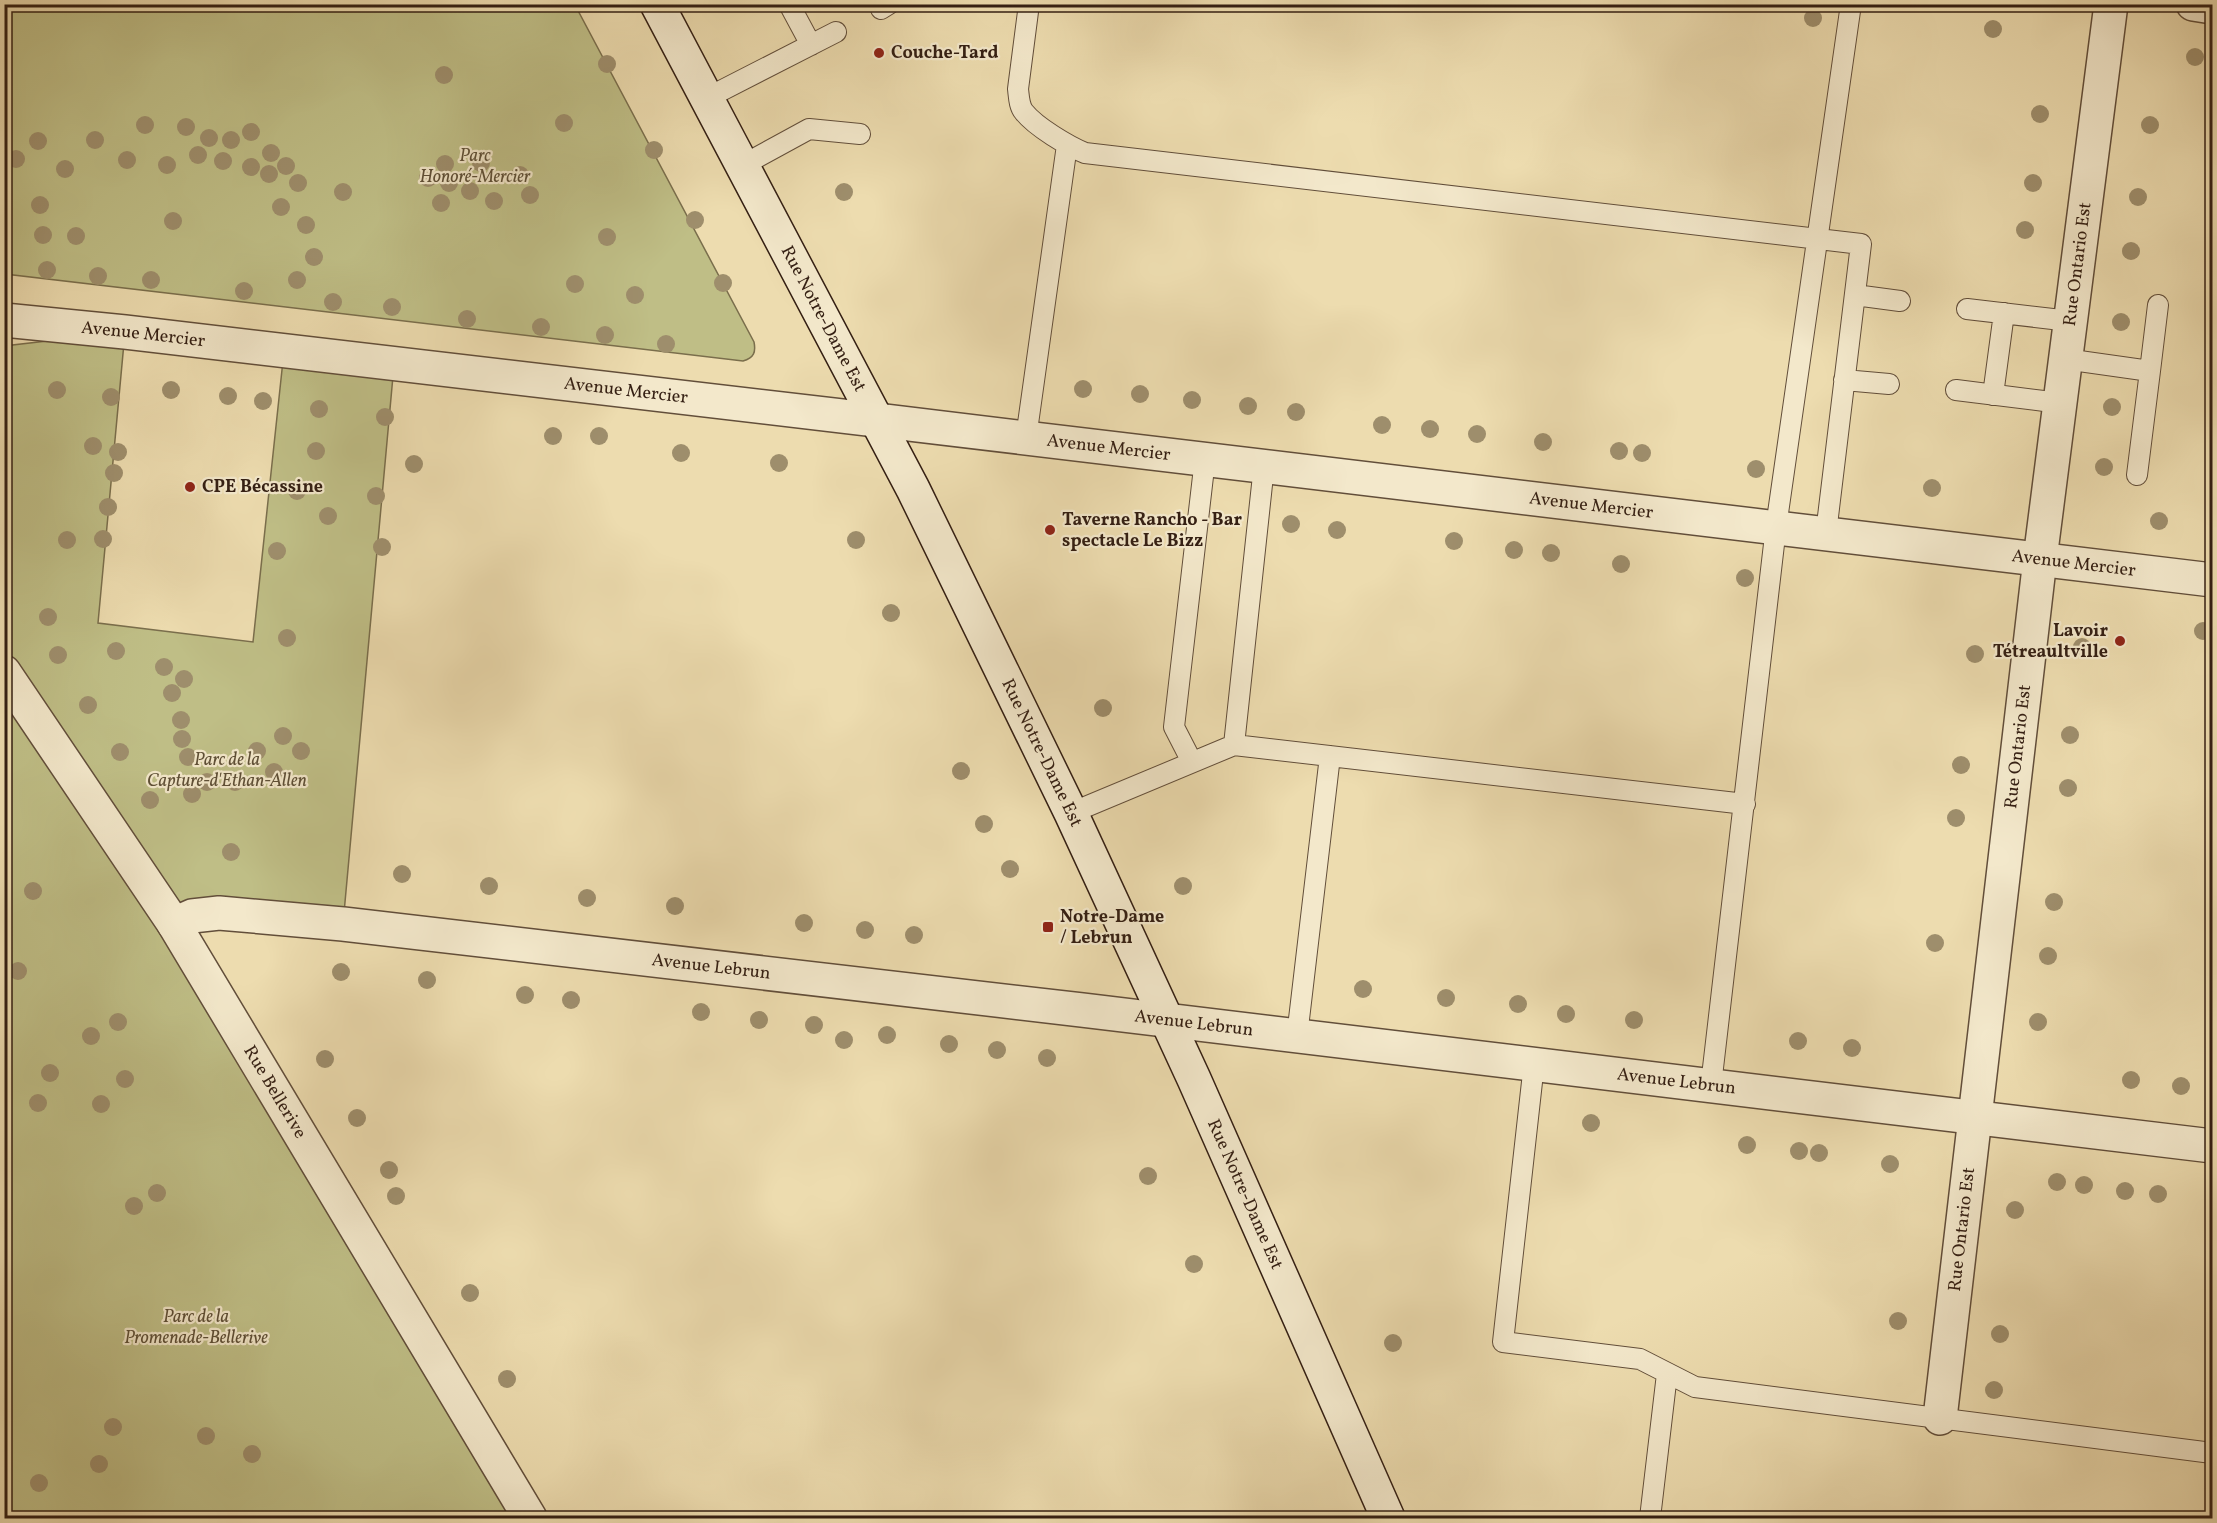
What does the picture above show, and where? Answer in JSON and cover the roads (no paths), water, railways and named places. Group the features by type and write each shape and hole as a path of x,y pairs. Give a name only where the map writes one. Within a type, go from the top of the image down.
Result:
{"street":[{"name":"Rue Ontario Est","path":"1940,1418 2040,559 2111,4"},
{"path":"2193,4 2212,7"},
{"name":"Rue Notre-Dame Est","path":"658,5 913,489 1071,813 1167,1020 1388,1518"},
{"name":"Avenue Mercier","path":"4,320 125,332 876,420 2212,580"},
{"name":"Rue Bellerive","path":"4,672 174,924 531,1518"},
{"name":"Avenue Lebrun","path":"174,924 192,916 219,913 266,916 1167,1020 2212,1146"}],"lane":[{"path":"789,4 811,45"},
{"path":"1029,4 1018,89 1019,101 1024,112 1067,145 1085,153 1861,244 1826,533"},
{"path":"1711,1085 1776,527 1851,4"},
{"path":"707,98 836,32"},
{"path":"743,165 809,129 860,134"},
{"path":"1026,438 1067,145"},
{"path":"1855,295 1900,301"},
{"path":"2138,475 2158,305"},
{"path":"1967,309 2070,321"},
{"path":"1993,395 2004,313"},
{"path":"2065,359 2150,371"},
{"path":"1844,380 1889,384"},
{"path":"1956,390 2060,403"},
{"path":"1192,762 1174,727 1205,459"},
{"path":"1234,744 1264,466"},
{"path":"1071,813 1234,744 1745,804"},
{"path":"1297,1036 1330,756"},
{"path":"1534,1064 1503,1342 1640,1359 1695,1387 2212,1453"},
{"path":"1650,1518 1667,1374"}],"place":[{"name":"Couche-Tard","path":"879,53"},
{"name":"CPE Bécassine","path":"190,487"},
{"name":"Taverne Rancho - Bar spectacle Le Bizz","path":"1050,530"},
{"name":"Lavoir Tétreaultville","path":"2120,641"},
{"name":"Notre-Dame / Lebrun","path":"1048,927"}],"park label":[{"name":"Parc Honoré-Mercier","path":"475,166"},
{"name":"Parc de la Capture-d'Ethan-Allen","path":"227,770"},
{"name":"Parc de la Promenade-Bellerive","path":"196,1327"}]}
